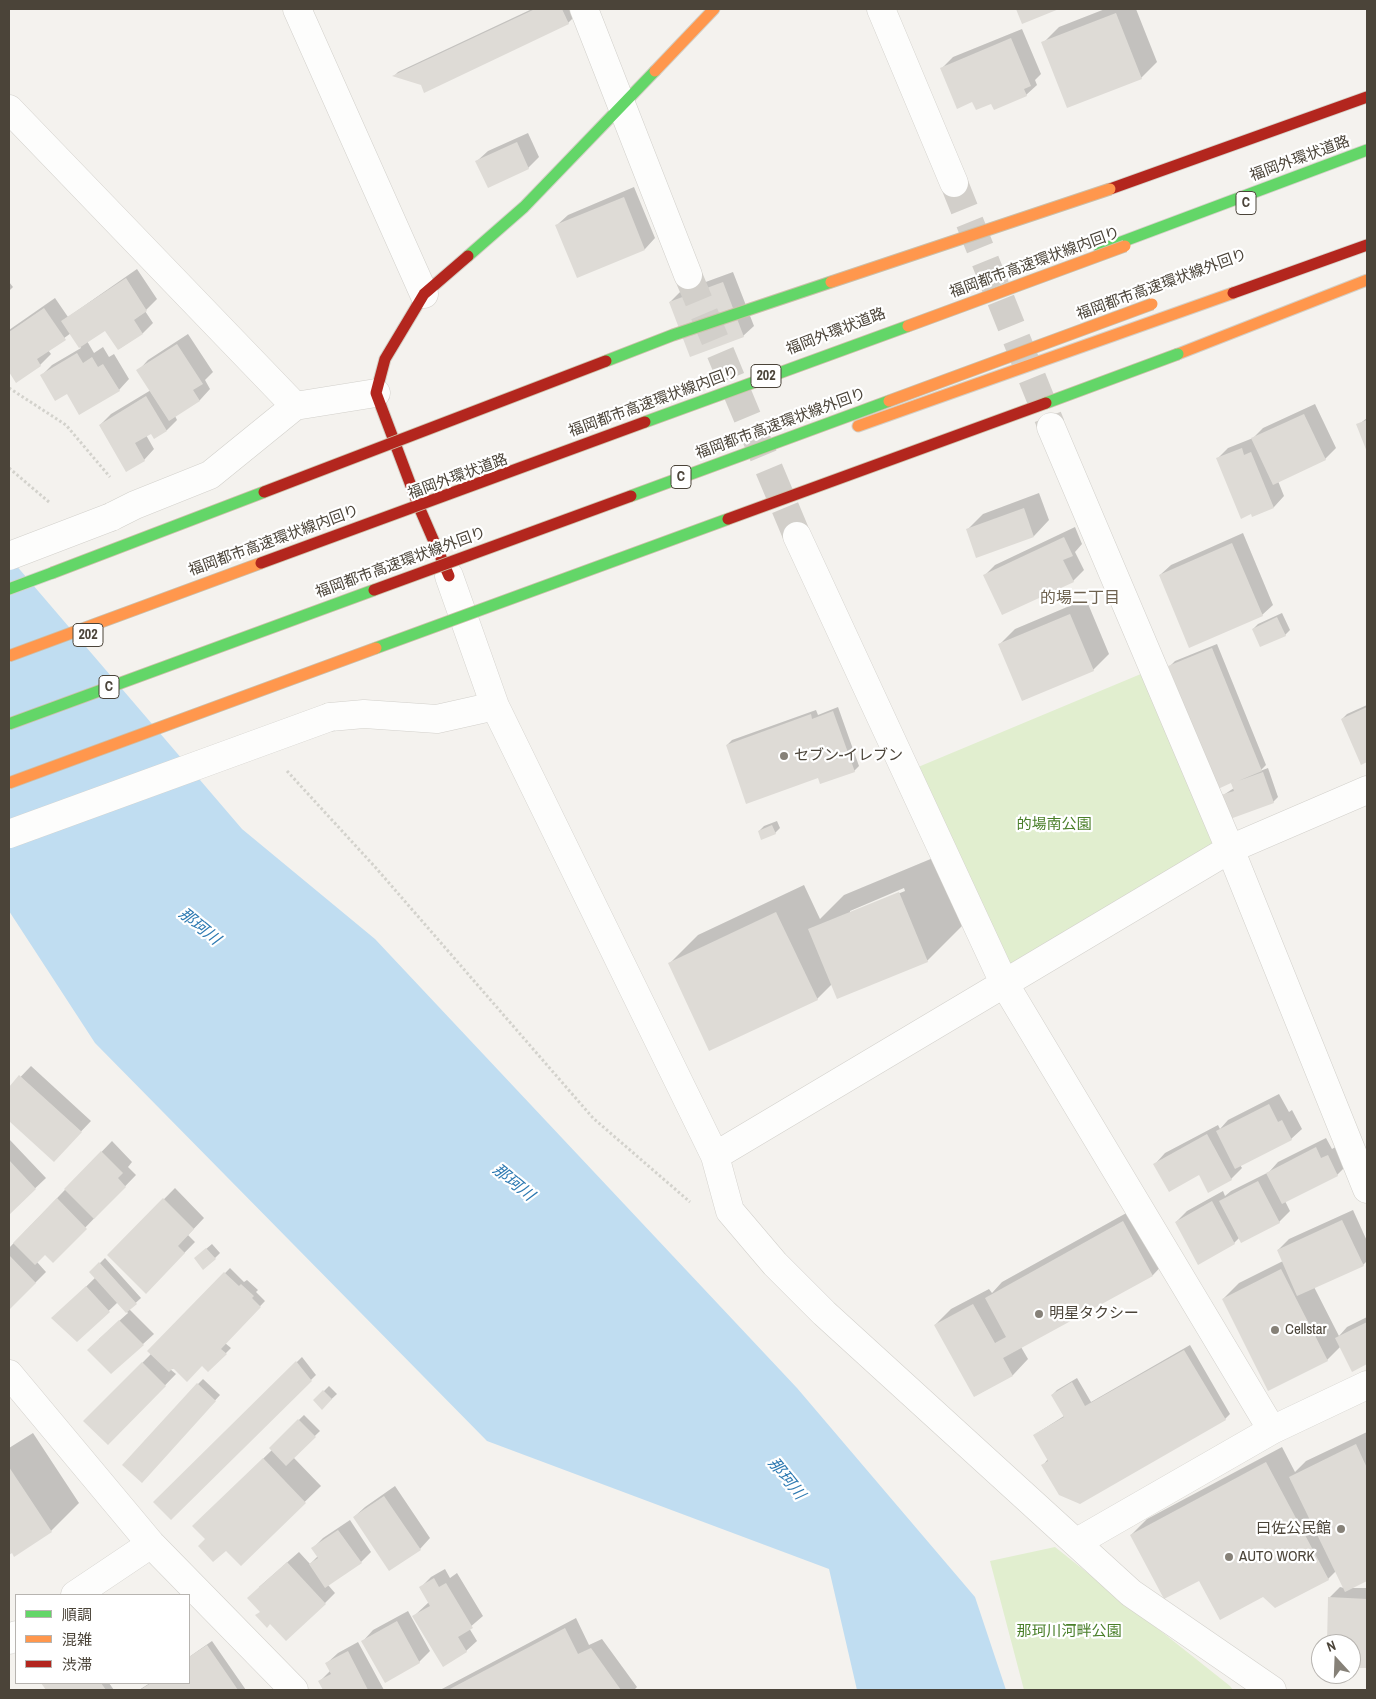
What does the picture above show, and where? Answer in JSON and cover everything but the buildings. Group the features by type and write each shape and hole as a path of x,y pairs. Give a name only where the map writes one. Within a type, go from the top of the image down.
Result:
{"main road":[{"path":"449,576 419,507 376,393 385,359 424,294 524,207 714,9"},
{"path":"9,589 673,335 1110,189 1367,97"},
{"name":"福岡外環状道路","path":"9,662 167,607 419,507 582,447 898,325 1367,150"},
{"name":"福岡都市高速環状線内回り","path":"9,656 1116,250 1367,160"},
{"path":"844,431 1367,245"},
{"path":"9,783 1178,354 1367,280"},
{"name":"福岡都市高速環状線外回り","path":"9,724 1161,301"},
{"path":"9,734 208,656 449,576 596,518 816,441"}],"street":[{"path":"297,9 424,294"},
{"path":"584,9 688,275"},
{"path":"881,9 954,183"},
{"path":"9,109 295,406"},
{"path":"9,556 80,530 210,475 295,406 376,393"},
{"path":"1051,427 1230,849 1367,1189"},
{"path":"798,536 1004,983 1272,1430"},
{"path":"449,576 495,706 715,1156 730,1210 775,1264 824,1313 1077,1542 1130,1593 1272,1690"},
{"path":"9,834 330,716 364,714 437,719 495,706"},
{"path":"715,1156 1230,849 1367,790"},
{"path":"9,1374 151,1544 294,1690"},
{"path":"1077,1542 1272,1430 1367,1385"},
{"path":"76,1594 151,1544"}],"path":[{"path":"9,388 66,425 123,511"},
{"path":"9,468 80,530"},
{"path":"281,764 376,868 592,1118 695,1206"}],"green space":[{"name":"的場南公園","path":"1148,671 1223,846 1007,976 911,770"},
{"name":"那珂川河畔公園","path":"1055,1547 1233,1690 1024,1690 990,1561"}],"water":[{"name":"那珂川","path":"9,557 242,829 375,939 797,1388 975,1597 1006,1690 857,1690 829,1569 487,1441 95,1043 9,911"}],"tunnel":[{"path":"954,183 1051,425"},
{"path":"688,275 797,536"}],"traffic: fast":[{"path":"468,256 524,207 655,71"},
{"path":"1100,250 1367,150"},
{"path":"606,361 673,335 831,282"},
{"path":"645,422 908,326"},
{"path":"1046,403 1178,354"},
{"path":"631,496 889,401"},
{"path":"52,573 264,492"},
{"path":"376,648 728,519"},
{"path":"9,589 52,573"},
{"path":"9,724 374,590"}],"traffic: slow":[{"path":"655,71 714,9"},
{"path":"831,282 1110,189"},
{"path":"908,326 1125,246"},
{"path":"1178,354 1367,280"},
{"path":"858,426 1233,293"},
{"path":"889,401 1152,304"},
{"path":"9,656 261,563"},
{"path":"9,783 376,648"}],"traffic: jam":[{"path":"1110,189 1367,97"},
{"path":"1233,293 1367,245"},
{"path":"449,576 419,507 376,393 385,359 424,294 468,256"},
{"path":"264,492 606,361"},
{"path":"728,519 1046,403"},
{"path":"261,563 645,422"},
{"path":"374,590 631,496"}],"place":[{"name":"セブン-イレブン","path":"784,756"},
{"name":"明星タクシー","path":"1039,1314"},
{"name":"Cellstar","path":"1275,1330"},
{"name":"曰佐公民館","path":"1341,1529"},
{"name":"AUTO WORK","path":"1229,1557"}],"district":[{"name":"的場二丁目","path":"1080,599"}]}
